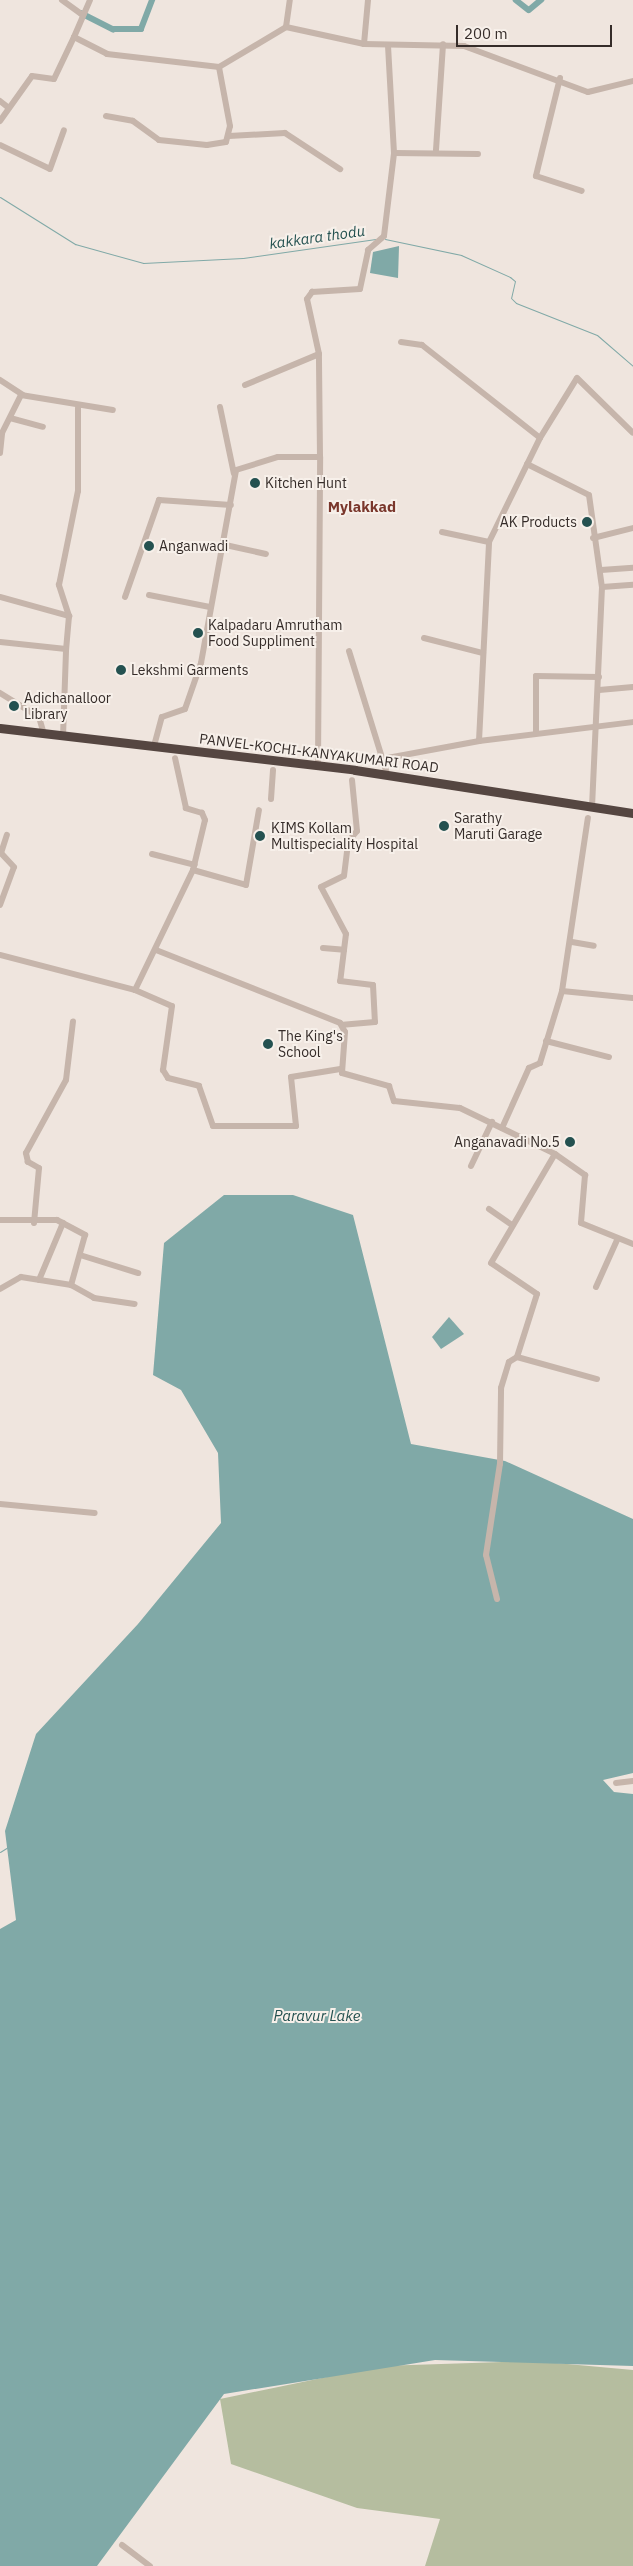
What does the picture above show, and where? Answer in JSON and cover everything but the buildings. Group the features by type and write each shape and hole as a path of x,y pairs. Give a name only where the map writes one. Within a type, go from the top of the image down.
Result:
{"highway":[{"name":"PANVEL-KOCHI-KANYAKUMARI ROAD","path":"0,728 63,737 387,774 633,813"}],"street":[{"path":"62,0 84,15"},
{"path":"0,121 32,76 54,79 90,0"},
{"path":"286,27 290,0"},
{"path":"364,44 368,0"},
{"path":"74,36 107,54 219,67 286,27 364,44 388,46 443,44 480,50 560,78 593,92 633,81"},
{"path":"436,150 443,44"},
{"path":"318,765 319,354 308,296 312,292 360,290 368,250 382,240 394,153 388,46"},
{"path":"219,67 229,136"},
{"path":"560,78 536,176 582,191"},
{"path":"0,101 9,108"},
{"path":"106,116 133,121 158,140 215,145 229,136 285,133 340,169"},
{"path":"0,144 50,169 64,130"},
{"path":"394,153 436,150 478,154"},
{"path":"401,342 422,345 540,438"},
{"path":"245,385 319,354"},
{"path":"479,741 489,542 540,438 577,378 633,434"},
{"path":"0,380 22,395 78,408 113,410"},
{"path":"0,453 1,432 22,395"},
{"path":"154,746 162,717 186,708 201,663 234,475 220,407"},
{"path":"63,737 68,616 59,586 78,491 78,408"},
{"path":"10,418 43,427"},
{"path":"234,475 241,465 281,457 320,457"},
{"path":"527,464 588,493 593,538 601,570 602,586 598,725 592,806"},
{"path":"125,597 159,500 230,505"},
{"path":"593,538 633,528"},
{"path":"442,532 489,542"},
{"path":"221,544 266,554"},
{"path":"601,570 633,568"},
{"path":"602,586 633,585"},
{"path":"149,595 210,607"},
{"path":"0,597 68,616"},
{"path":"424,638 483,653"},
{"path":"0,642 66,649"},
{"path":"349,651 387,774"},
{"path":"536,733 536,676 599,677"},
{"path":"599,690 633,687"},
{"path":"0,693 38,717 44,734"},
{"path":"382,759 479,741 633,722"},
{"path":"134,990 156,950 194,868 205,817 186,808 175,758"},
{"path":"271,799 273,770"},
{"path":"156,950 343,1025 376,1019 373,985 340,981 346,934 321,887 344,876 348,862 348,842 357,831 352,780"},
{"path":"152,854 246,885 260,810"},
{"path":"502,1128 529,1068 540,1064 562,991 572,942 588,818"},
{"path":"0,905 14,867 1,853 7,835"},
{"path":"572,942 594,946"},
{"path":"323,948 344,950"},
{"path":"0,955 134,990 172,1006 163,1070 168,1078 199,1086 213,1126 296,1126 291,1077 340,1069 389,1086 394,1101 460,1108 555,1154 585,1175 579,1220 617,1240 633,1244"},
{"path":"562,991 633,998"},
{"path":"34,1223 39,1168 28,1162 26,1153 66,1080 72,1021"},
{"path":"340,1069 343,1025"},
{"path":"546,1041 609,1057"},
{"path":"471,1166 492,1122"},
{"path":"496,1599 486,1554 500,1464 501,1388 509,1362 517,1357 537,1294 491,1264 555,1154"},
{"path":"489,1209 512,1225"},
{"path":"0,1220 63,1223 85,1235 71,1285"},
{"path":"39,1280 63,1223"},
{"path":"596,1286 617,1240"},
{"path":"80,1255 138,1273"},
{"path":"0,1289 14,1278 39,1280 71,1285 94,1298 135,1304"},
{"path":"517,1357 597,1379"},
{"path":"0,1504 95,1513"},
{"path":"616,1783 633,1781"},
{"path":"122,2544 150,2566"}],"green space":[{"path":"534,2361 633,2370 633,2566 425,2566 440,2519 357,2508 231,2464 220,2399 380,2366"}],"water":[{"path":"399,246 398,278 370,273 373,252"},
{"name":"Paravur Lake","path":"224,1195 293,1195 353,1215 411,1444 505,1461 633,1519 633,1773 603,1780 614,1792 633,1794 633,2366 435,2360 224,2394 97,2566 0,2566 0,1929 16,1920 5,1831 36,1734 138,1624 221,1523 218,1453 181,1390 153,1375 164,1243"},
{"path":"449,1317 464,1334 441,1349 432,1337"}],"waterway":[{"path":"81,13 113,29 141,29 152,0"},
{"path":"516,0 529,10 541,0"},
{"name":"kakkara thodu","path":"0,197 75,244 143,263 243,258 376,239"},
{"name":"kakkara thodu","path":"385,239 461,255 510,277 515,281 511,298 516,303 597,335 633,366"},
{"path":"0,1852 8,1847"}],"place":[{"name":"Kitchen Hunt","path":"255,483"},
{"name":"AK Products","path":"587,522"},
{"name":"Anganwadi","path":"149,546"},
{"name":"Kalpadaru Amrutham Food Suppliment","path":"198,633"},
{"name":"Lekshmi Garments","path":"121,670"},
{"name":"Adichanalloor Library","path":"14,706"},
{"name":"Sarathy Maruti Garage","path":"444,826"},
{"name":"KIMS Kollam Multispeciality Hospital","path":"260,836"},
{"name":"The King's School","path":"268,1044"},
{"name":"Anganavadi No.5","path":"570,1142"}],"district":[{"name":"Mylakkad","path":"362,507"}]}
